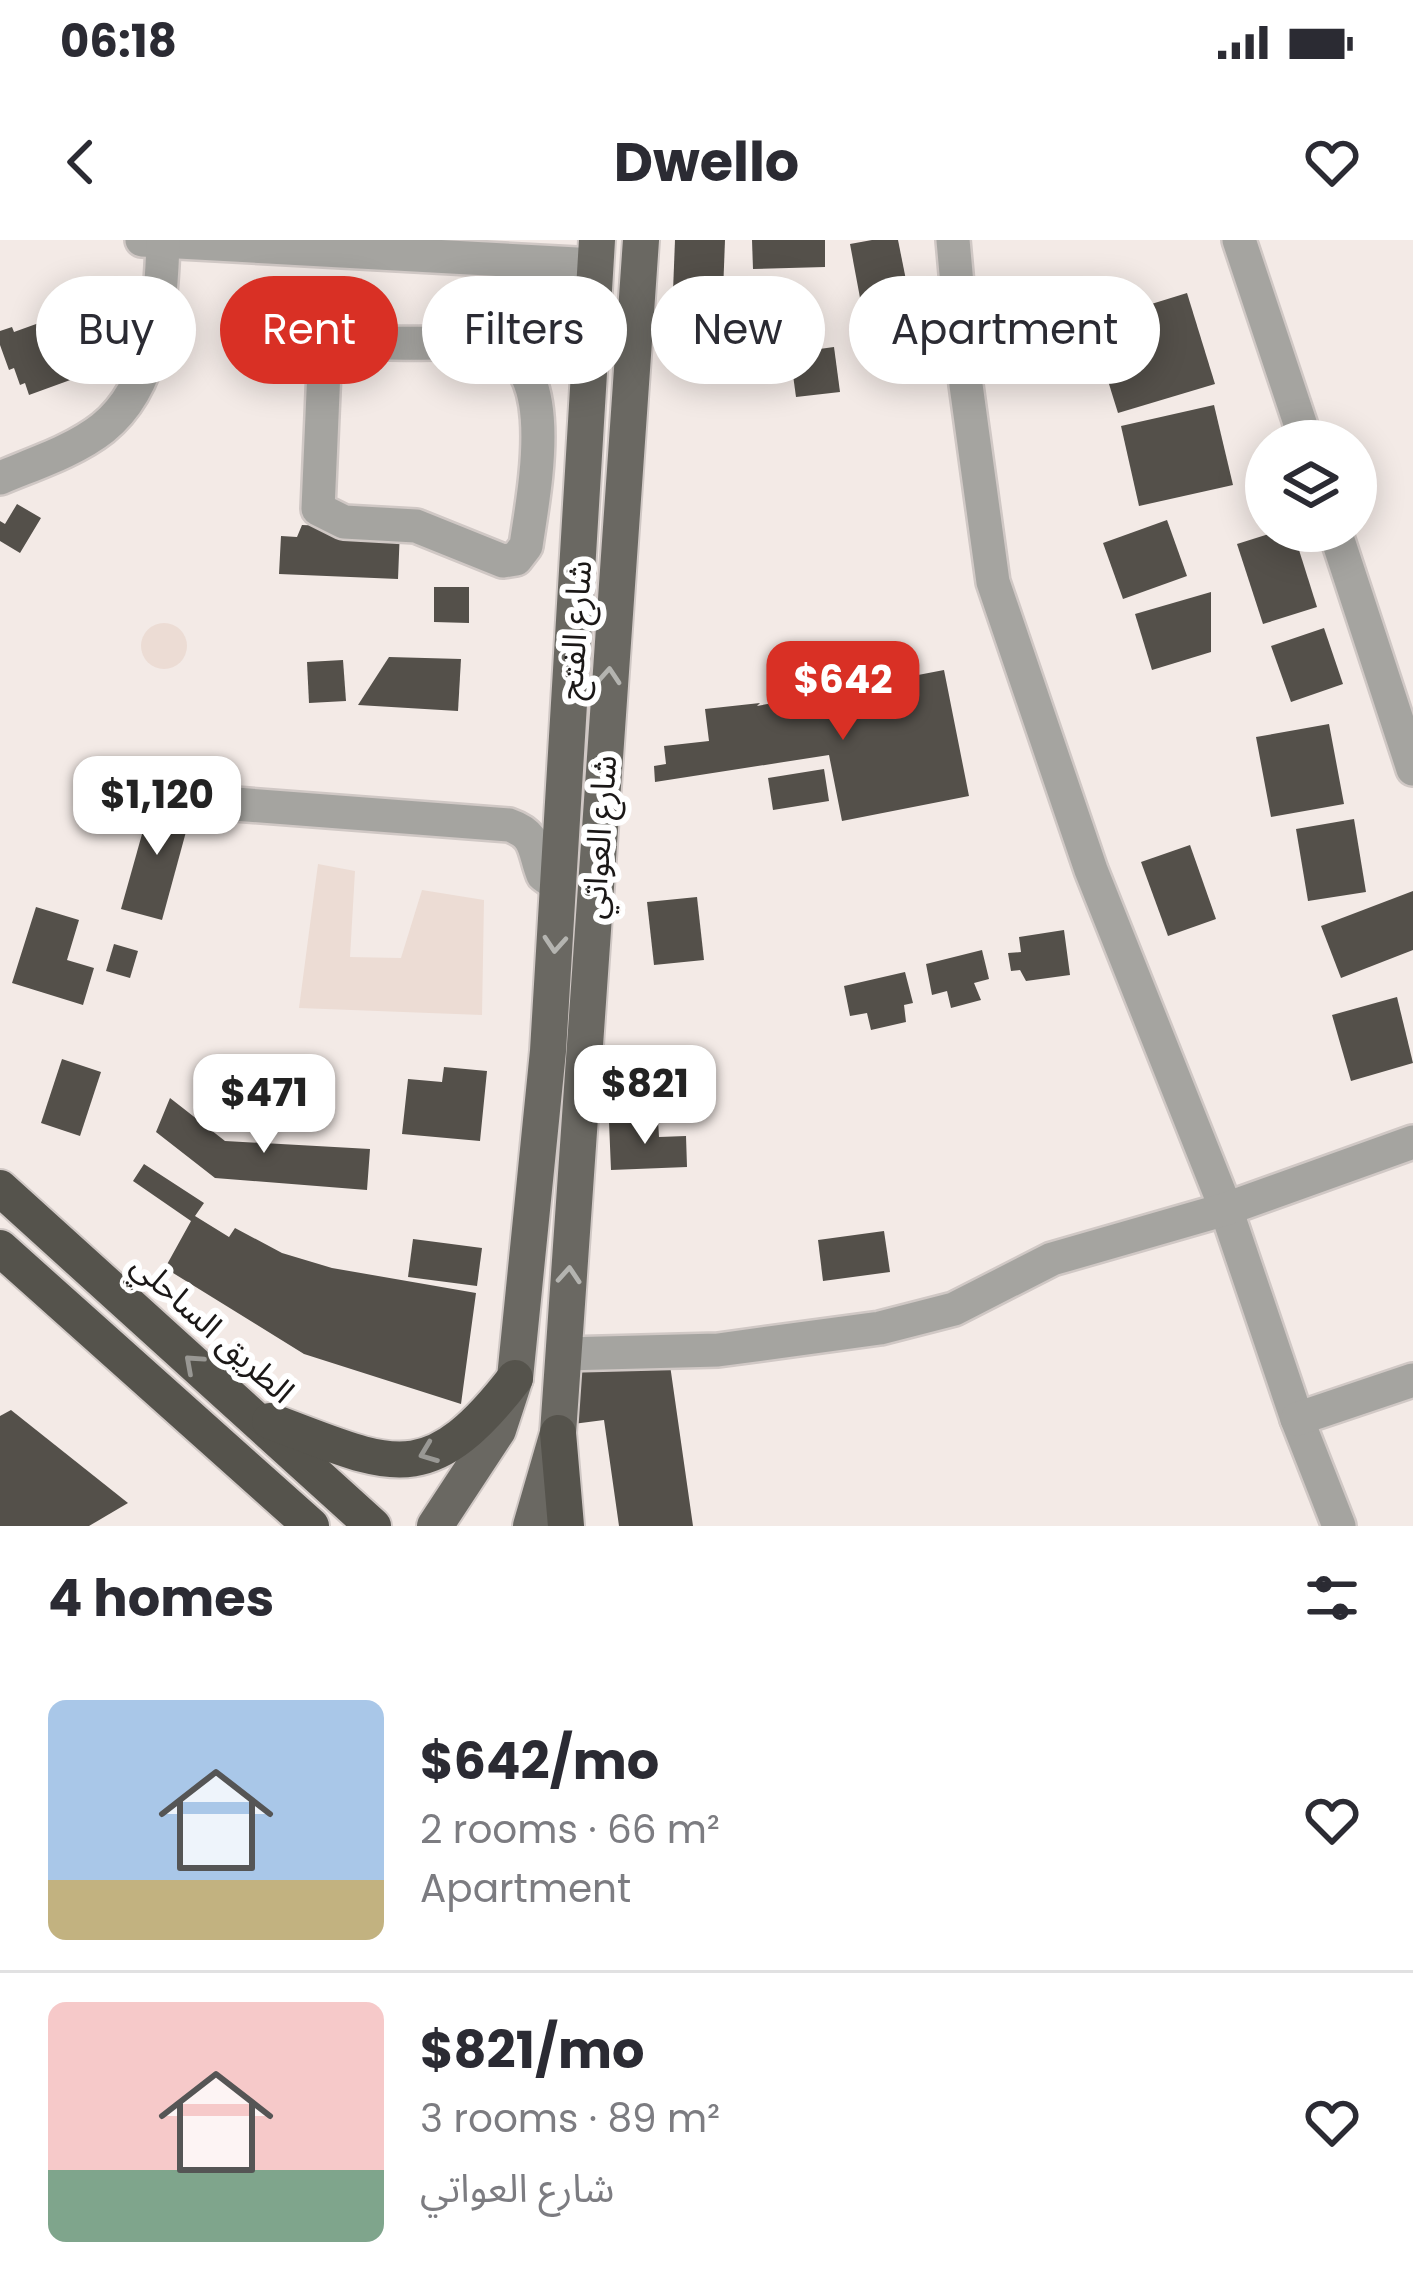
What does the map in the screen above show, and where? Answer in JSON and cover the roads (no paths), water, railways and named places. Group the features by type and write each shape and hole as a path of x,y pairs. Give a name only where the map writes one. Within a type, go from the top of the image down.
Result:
{"highway":[{"name":"الطريق الساحلي","path":"0,1188 374,1526"},
{"path":"0,1248 310,1526"},
{"path":"247,1413 372,1460 404,1461 433,1454 457,1439 515,1378"},
{"path":"558,1433 566,1526"}],"main road":[{"name":"شارع العواتي","path":"531,1526 558,1433 641,240"},
{"name":"شارع الفتح","path":"435,1526 498,1430 515,1378 548,1051 596,252"},
{"path":"579,575 616,575"}],"street":[{"path":"953,240 966,385 993,582 1091,870 1226,1209 1297,1419 1340,1526"},
{"path":"1239,240 1299,420"},
{"path":"0,478 103,428 128,399 147,360 157,320 153,242 596,252"},
{"path":"357,340 490,346 513,354 526,366 540,443 526,547 516,559 503,561 416,526 344,522 318,508 325,346 357,340"},
{"path":"540,443 585,445"},
{"path":"1341,552 1413,769"},
{"path":"196,801 509,824 526,831 536,842 543,875 558,886"},
{"path":"564,1354 718,1350 880,1328 954,1309 1052,1259 1226,1209 1413,1142"},
{"path":"1297,1419 1413,1380"}]}
